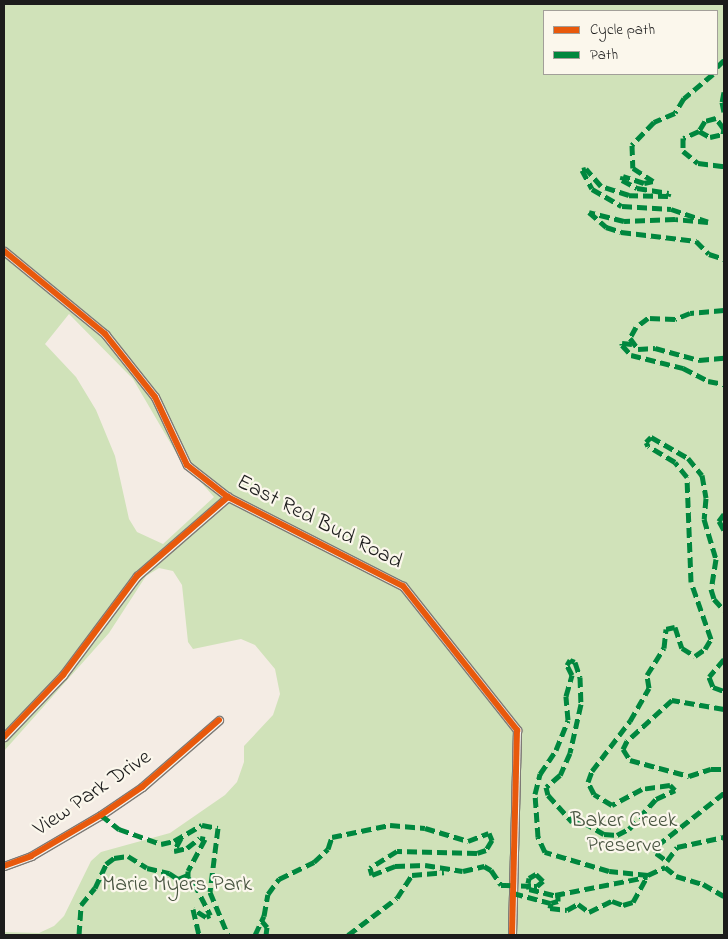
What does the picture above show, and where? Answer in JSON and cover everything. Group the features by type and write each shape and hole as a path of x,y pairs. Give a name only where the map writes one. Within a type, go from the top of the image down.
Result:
{"street":[{"name":"East Red Bud Road","path":"4,251 105,334 155,397 187,465 228,497 403,586 516,730 512,935"},
{"path":"4,737 63,675 137,576 228,497"},
{"name":"View Park Drive","path":"4,866 31,856 101,816 142,787 219,720"}],"green space":[{"path":"4,4 724,4 724,935 4,935 4,932 39,933 54,926 64,916 91,861 101,852 170,833 225,795 237,782 244,762 244,746 273,715 280,694 275,669 255,645 241,639 193,649 188,642 182,585 173,571 159,568 146,576 109,633 4,751","holes":["69,314 133,379 178,456 214,497 163,544 137,532 129,519 115,456 96,410 76,377 45,344"]}],"marked path":[{"path":"718,66 724,60"},
{"path":"712,75 684,98 675,113 654,122 632,145 633,168 653,181 644,183 623,176 622,180 637,188 669,193 668,196 629,195 601,186 586,169 582,170 592,189 622,206 671,209 708,222 675,219 624,221 589,212 606,227 621,232 696,241 709,254 724,259"},
{"path":"724,92 722,102 724,112"},
{"path":"699,131 710,137 723,134 724,129 716,118 705,121 699,131 683,138 683,151 698,163 724,166"},
{"path":"724,310 690,313 675,319 648,318 636,327 630,338 638,349 655,348 699,360 724,358"},
{"path":"632,344 622,343 631,355 683,368 708,381 724,384"},
{"path":"648,875 609,871 545,852 538,837 535,794 540,774 556,750 568,720 566,696 572,675 567,665 570,660 575,662 580,677 581,704 570,753 560,775 546,787 548,795 572,822 583,822 604,834 617,835 629,829 656,799 675,790 670,785 642,789 612,805 594,794 588,782 592,771 630,721 649,688 647,675 664,648 666,629 675,627 682,648 695,656 705,649 711,639 691,582 687,477 675,462 648,446 646,442 651,437 688,458 702,475 706,498 704,519 716,559 711,589 714,599 724,610"},
{"path":"724,514 719,521 724,530"},
{"path":"724,659 709,677 713,687 724,691"},
{"path":"724,709 672,700 627,741 623,749 630,760 689,776 711,769 724,769"},
{"path":"724,793 658,845 656,853 667,861 677,847 724,837"},
{"path":"101,815 119,829 161,844 174,841 202,825 218,828 210,892 228,935"},
{"path":"255,935 264,916 268,894 279,879 314,862 328,849 332,837 390,825 425,828 468,841 489,833 492,840 486,850 477,853 397,851 370,868 372,875 395,866 425,865 463,871 484,866 491,870 501,885 506,885 534,886 537,886 543,881 536,874 529,878 528,883 529,889 558,896 558,901 551,903 550,908 567,910 578,904 589,912 612,901 623,905 633,902 648,875 665,867 676,876 703,884 724,896"},
{"path":"181,838 174,851 187,848 200,838 205,839 188,871 188,878 194,883 210,915 206,917 193,909 199,935"},
{"path":"79,935 81,905 95,888 106,864 114,858 128,856 147,868 169,873 178,879 188,875"},
{"path":"348,935 397,898 412,875 444,872"},
{"path":"555,895 647,877"},
{"path":"513,893 551,903"},
{"path":"262,921 267,927 266,935"}],"cycle path":[{"path":"4,251 105,334 155,397 187,465 228,497 403,586 517,730 512,935"},
{"path":"4,737 63,675 137,576 228,497"},
{"path":"4,866 31,856 101,815 142,787 219,720"}],"park label":[{"name":"Baker Creek Preserve","path":"624,834"},
{"name":"Marie Myers Park","path":"177,886"}]}
